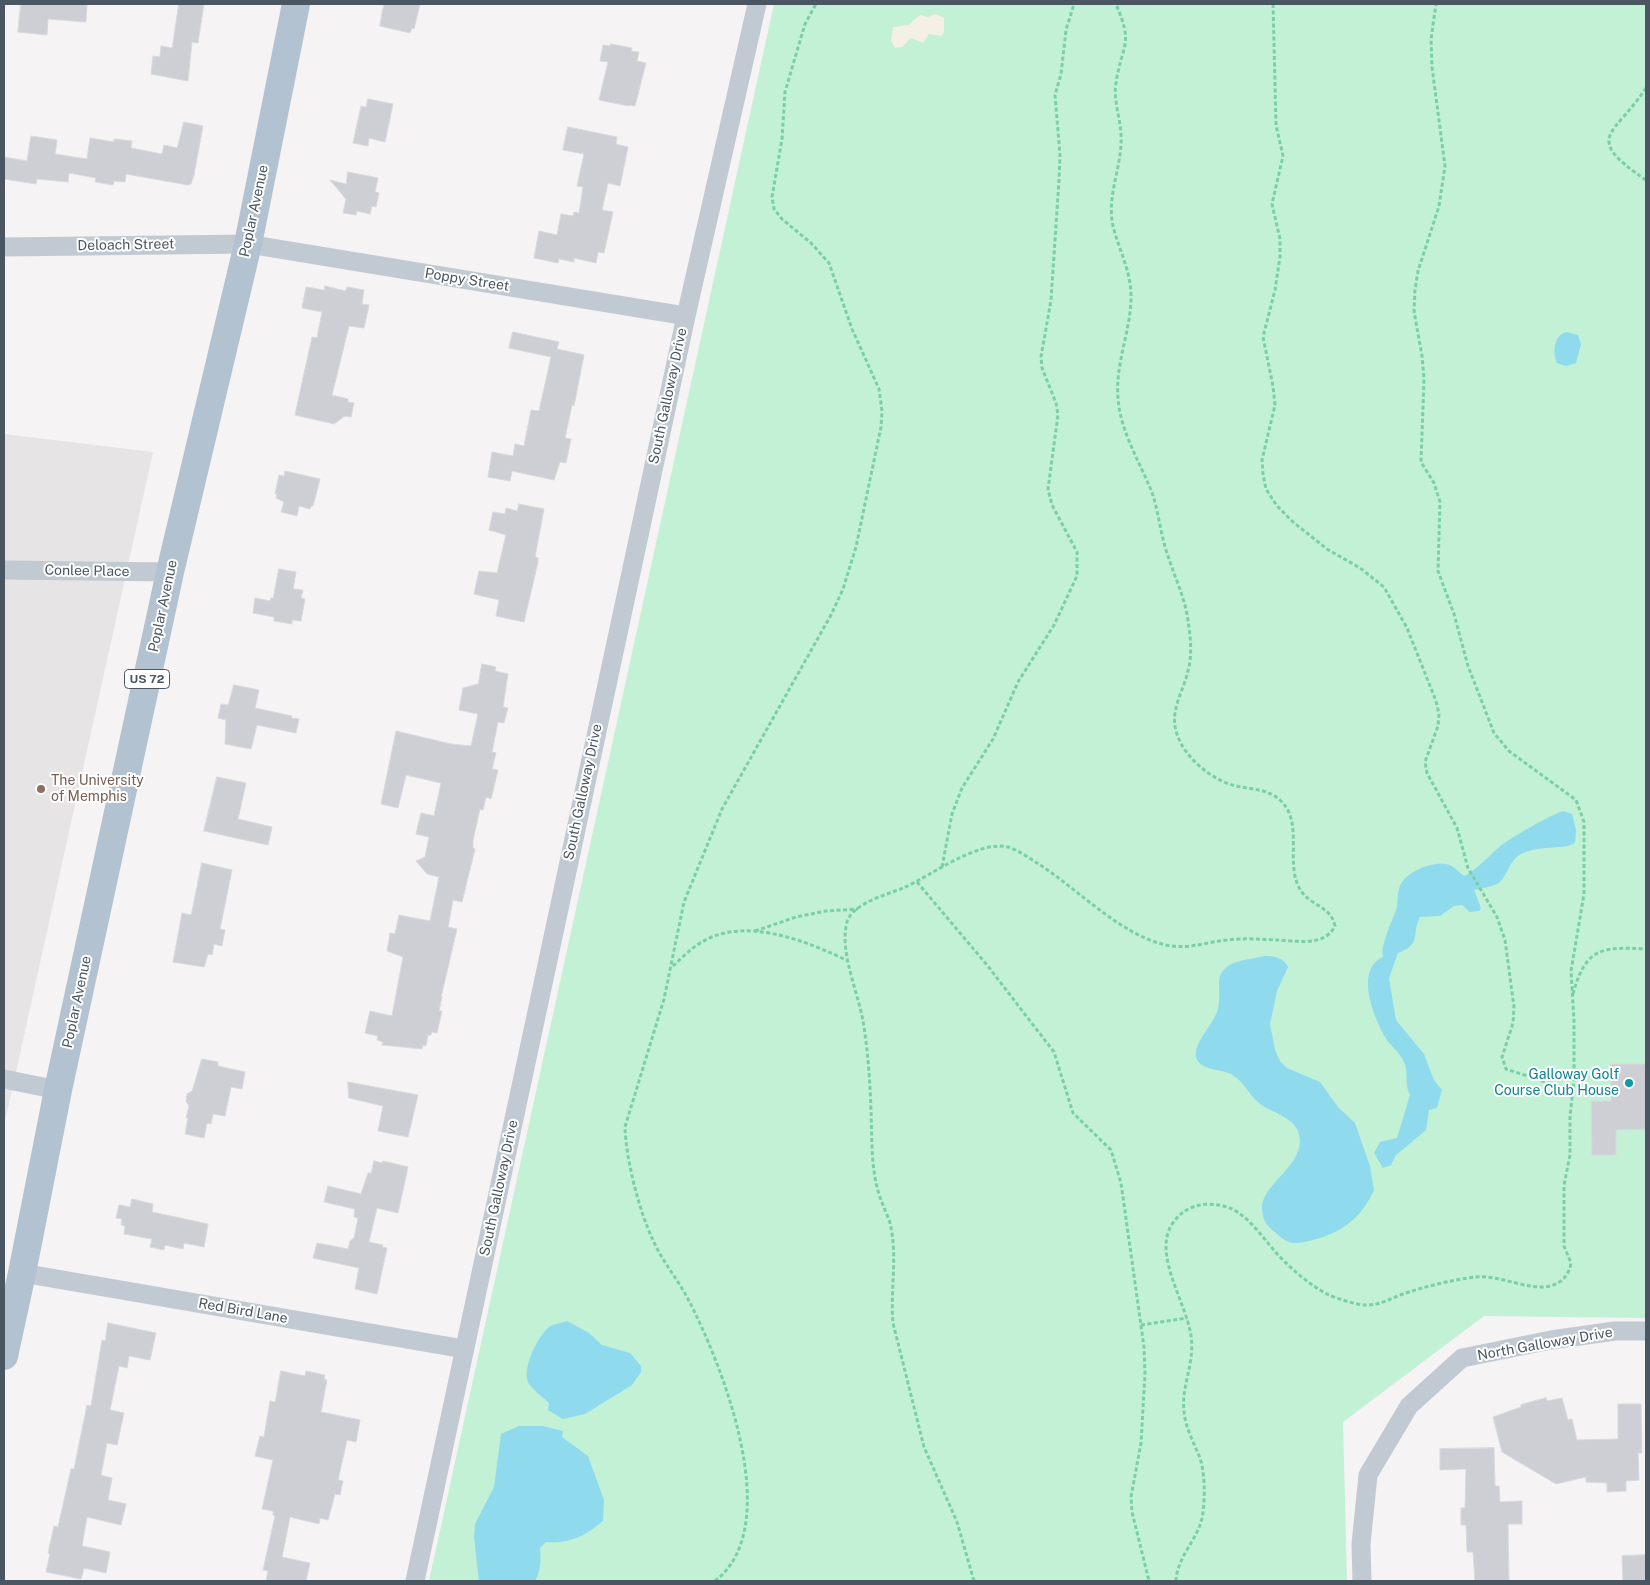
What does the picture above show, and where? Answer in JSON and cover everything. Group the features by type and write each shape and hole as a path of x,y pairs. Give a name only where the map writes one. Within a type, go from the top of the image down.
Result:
{"main road":[{"name":"Poplar Avenue","path":"4,1356 58,1090 170,572 248,244 296,4"}],"street":[{"name":"South Galloway Drive","path":"415,1581 686,316 757,4"},
{"name":"Deloach Street","path":"4,247 248,244"},
{"name":"Poppy Street","path":"248,244 686,316"},
{"name":"Conlee Place","path":"4,570 170,572"},
{"path":"4,1079 58,1090"},
{"name":"Red Bird Lane","path":"22,1273 464,1349"},
{"name":"North Galloway Drive","path":"1362,1581 1361,1544 1368,1475 1409,1406 1462,1358 1551,1340 1615,1331 1646,1331"}],"path":[{"path":"715,1581 735,1560 743,1536 747,1513 745,1469 740,1436 726,1386 702,1329 687,1298 652,1238 625,1144 625,1127 672,968 684,902 722,809 831,615 843,589 856,547 881,427 879,389 852,329 829,263 811,243 782,219 774,209 772,197 782,139 785,92 805,24 816,4"},
{"path":"942,868 952,814 962,788 994,739 1018,682 1054,625 1077,576 1077,552 1052,505 1048,489 1058,415 1056,402 1042,368 1041,357 1051,300 1059,180 1060,156 1055,95 1061,74 1066,30 1074,4"},
{"path":"974,1581 957,1522 924,1447 893,1323 891,1302 894,1280 890,1224 876,1184 873,1155 870,1064 845,943 848,922 852,913 872,901 916,882 977,850 994,847 1008,848 1051,872 1120,923 1157,943 1178,947 1230,939 1318,940 1332,934 1336,926 1329,912 1306,898 1300,889 1295,876 1292,826 1288,808 1280,799 1266,792 1230,784 1203,768 1184,748 1175,727 1174,716 1190,661 1191,648 1187,615 1168,555 1152,494 1125,428 1118,402 1119,367 1130,317 1131,295 1130,275 1113,225 1111,208 1122,137 1115,85 1127,42 1127,30 1116,4"},
{"path":"1273,4 1276,125 1283,156 1272,204 1280,238 1280,257 1275,290 1263,337 1274,386 1275,405 1262,460 1266,489 1277,506 1293,522 1384,587 1395,603 1430,683 1439,714 1438,726 1425,762 1427,773 1457,828 1468,868 1497,917 1505,940 1511,976 1513,1023 1502,1058 1503,1064 1506,1069 1573,1091"},
{"path":"1176,1581 1180,1563 1200,1527 1204,1513 1204,1480 1200,1461 1183,1409 1193,1352 1187,1318 1172,1277 1166,1243 1169,1229 1177,1217 1191,1206 1206,1203 1236,1211 1303,1279 1328,1294 1366,1305 1383,1302 1404,1293 1476,1277 1503,1278 1542,1287 1564,1280 1571,1263 1564,1246 1564,1185 1570,1156 1573,1091 1573,955 1584,894 1584,822 1581,808 1576,800 1509,751 1494,733 1468,666 1454,614 1438,570 1440,502 1434,483 1421,462 1424,379 1414,311 1415,290 1418,271 1439,206 1445,166 1432,67 1432,39 1436,4"},
{"path":"1646,88 1617,123 1609,138 1609,146 1621,163 1646,180"},
{"path":"916,882 987,965 1054,1052 1073,1113 1111,1150 1121,1183 1141,1325 1145,1374 1140,1443 1131,1497 1132,1512 1149,1581"},
{"path":"753,932 796,917 826,911 859,909"},
{"path":"672,968 702,942 729,932 753,932 791,940 828,951 849,961"},
{"path":"1573,997 1578,977 1591,958 1599,951 1611,948 1646,949"},
{"path":"1141,1325 1187,1318"}],"shaded area":[{"name":"The University of Memphis","path":"4,434 153,452 4,1126"}],"green space":[{"path":"774,4 1646,4 1646,1318 1484,1316 1343,1422 1347,1581 429,1581"}],"sand":[{"path":"935,14 944,18 944,32 942,36 929,34 923,43 911,38 902,47 895,48 891,41 893,27 909,25 920,15 928,17"}],"water":[{"path":"1567,332 1578,335 1581,344 1576,363 1566,366 1557,363 1555,359 1555,344 1559,336"},
{"path":"1563,811 1572,814 1576,830 1575,843 1568,846 1535,849 1518,856 1512,862 1500,882 1474,890 1481,908 1479,911 1470,912 1462,905 1454,906 1440,916 1420,917 1413,942 1405,950 1398,953 1389,978 1396,1020 1424,1054 1434,1080 1442,1090 1437,1108 1429,1110 1426,1130 1396,1155 1391,1165 1383,1168 1374,1153 1380,1142 1397,1138 1410,1095 1407,1087 1404,1062 1387,1040 1376,1018 1368,983 1374,963 1383,957 1384,941 1396,910 1400,886 1414,871 1429,865 1450,865 1465,876 1511,839 1539,822"},
{"path":"1264,956 1278,958 1284,961 1288,967 1277,991 1270,1024 1275,1050 1280,1061 1287,1068 1320,1082 1338,1107 1355,1123 1370,1166 1374,1190 1357,1216 1342,1228 1323,1237 1302,1242 1289,1242 1270,1228 1263,1216 1262,1208 1264,1198 1293,1162 1298,1152 1300,1141 1297,1129 1285,1117 1259,1103 1243,1084 1231,1074 1202,1065 1196,1056 1199,1042 1218,1009 1219,982 1224,969 1236,962"},
{"path":"567,1321 589,1333 602,1345 630,1353 641,1366 641,1372 632,1385 585,1414 563,1419 548,1410 549,1403 529,1384 527,1371 535,1346 544,1332 551,1326"},
{"path":"519,1426 543,1426 563,1431 562,1437 588,1456 604,1500 603,1521 577,1538 562,1542 546,1542 540,1548 540,1565 535,1581 479,1581 474,1537 475,1524 494,1487 501,1434"}],"building":[{"path":"21,4 87,4 86,22 48,19 47,35 18,32"},
{"path":"179,4 204,4 198,43 192,42 188,81 151,74 153,56 160,57 161,46 172,48"},
{"path":"384,4 420,4 414,29 412,28 410,33 380,26"},
{"path":"611,44 632,48 631,51 639,52 637,61 646,63 635,106 599,100 608,62 600,61 603,45 610,46"},
{"path":"368,99 393,104 385,142 369,138 368,146 353,143 361,106 366,107"},
{"path":"184,122 203,126 194,175 191,184 188,185 126,174 125,182 114,181 113,185 95,182 96,178 69,173 68,182 37,179 36,184 4,179 4,157 27,161 31,136 57,140 55,154 87,159 90,138 114,142 114,139 132,141 131,148 162,154 164,145 177,148"},
{"path":"568,127 617,137 616,144 628,147 620,186 608,183 602,210 613,212 604,253 598,252 596,263 574,258 574,262 559,259 558,263 534,258 539,231 557,235 561,214 573,216 574,212 579,213 583,187 577,186 584,154 563,150"},
{"path":"348,172 378,178 375,192 379,193 376,207 372,206 370,214 357,211 356,215 343,213 346,199 330,180 346,184"},
{"path":"325,286 346,291 347,287 364,290 362,304 369,305 364,328 349,326 332,395 348,399 348,402 354,403 351,417 345,416 334,424 295,415 312,337 317,338 322,312 302,308 306,287 324,290"},
{"path":"513,332 559,342 557,349 584,355 574,406 572,405 565,438 571,439 566,463 560,462 554,480 512,471 510,481 488,477 492,452 513,456 515,444 524,446 531,410 539,411 551,357 509,348"},
{"path":"285,471 320,479 313,506 310,509 299,506 297,516 281,512 284,502 276,498 277,494 275,494 279,475 284,476"},
{"path":"519,504 544,509 535,557 538,558 538,562 524,622 496,616 499,600 474,594 479,571 497,573 506,535 489,530 493,512 505,514 506,508 517,511"},
{"path":"279,569 296,572 293,589 303,590 301,598 305,599 301,621 292,620 292,624 274,621 274,617 253,613 255,598 270,601 273,598"},
{"path":"482,664 496,667 495,671 508,674 503,707 508,708 504,723 498,722 492,752 496,753 492,769 498,770 491,799 486,797 483,810 480,809 473,840 473,848 475,849 462,902 453,900 448,927 457,929 441,997 439,1011 442,1011 437,1033 432,1032 431,1035 428,1035 426,1046 423,1045 422,1049 382,1045 383,1042 377,1040 378,1036 365,1033 370,1011 392,1016 403,957 387,951 390,933 395,934 399,915 430,921 439,877 427,874 416,861 425,857 429,837 416,834 421,813 434,816 441,783 406,775 398,808 381,804 396,731 451,744 471,746 478,714 459,710 463,688 478,684"},
{"path":"234,685 259,690 255,708 299,719 296,733 257,725 251,749 225,744 226,720 218,718 221,704 228,705"},
{"path":"217,777 246,783 238,819 272,827 268,845 204,831"},
{"path":"202,863 232,870 220,929 225,930 222,946 214,944 212,955 208,954 204,967 173,962 182,913 191,915"},
{"path":"202,1059 218,1062 218,1066 245,1072 242,1089 231,1087 225,1116 213,1114 211,1124 207,1123 204,1138 185,1134 189,1106 186,1101 187,1094 192,1091"},
{"name":"Galloway Golf Course Club House","path":"1611,1064 1646,1064 1646,1129 1616,1130 1616,1155 1592,1155 1591,1101 1611,1101"},
{"path":"348,1082 418,1095 408,1137 378,1131 383,1106 349,1098"},
{"path":"374,1161 382,1163 383,1161 408,1167 398,1213 377,1208 369,1242 383,1245 382,1247 387,1248 377,1294 355,1289 359,1268 313,1258 317,1243 348,1249 350,1241 354,1238 358,1218 354,1217 355,1209 324,1202 328,1186 361,1194 368,1173 371,1173"},
{"path":"132,1199 153,1204 152,1212 208,1224 204,1247 184,1243 183,1249 165,1245 164,1250 150,1247 152,1239 124,1234 125,1226 121,1225 122,1219 116,1218 119,1205 130,1207"},
{"path":"108,1323 156,1333 150,1360 129,1356 127,1368 119,1366 110,1410 124,1413 117,1445 107,1443 101,1475 112,1478 108,1500 126,1504 121,1525 87,1517 82,1546 110,1552 106,1573 84,1568 81,1579 46,1572 50,1554 48,1553 54,1526 58,1527 71,1469 74,1469 87,1405 91,1406 102,1340 105,1341"},
{"path":"281,1371 305,1376 306,1371 325,1375 324,1379 327,1380 321,1412 360,1420 356,1442 347,1440 338,1480 343,1481 340,1495 335,1494 328,1520 320,1518 319,1524 290,1517 282,1557 310,1563 306,1581 266,1581 268,1571 263,1570 275,1516 273,1511 262,1509 273,1460 255,1456 260,1436 264,1437 270,1401 275,1402"},
{"path":"1546,1398 1547,1401 1562,1398 1568,1420 1572,1419 1577,1440 1618,1439 1618,1404 1641,1404 1642,1453 1638,1453 1639,1480 1626,1481 1626,1491 1607,1492 1607,1483 1586,1482 1586,1477 1556,1484 1502,1452 1493,1417 1521,1407 1521,1405"},
{"path":"1494,1448 1495,1486 1499,1486 1500,1502 1522,1501 1522,1524 1508,1524 1509,1581 1475,1581 1473,1552 1467,1552 1466,1525 1461,1525 1461,1508 1465,1508 1466,1469 1440,1470 1440,1449"},
{"path":"1646,1555 1646,1581 1623,1581 1622,1556"}],"place":[{"name":"The University of Memphis","path":"41,789"},
{"name":"Galloway Golf Course Club House","path":"1629,1083"}]}
